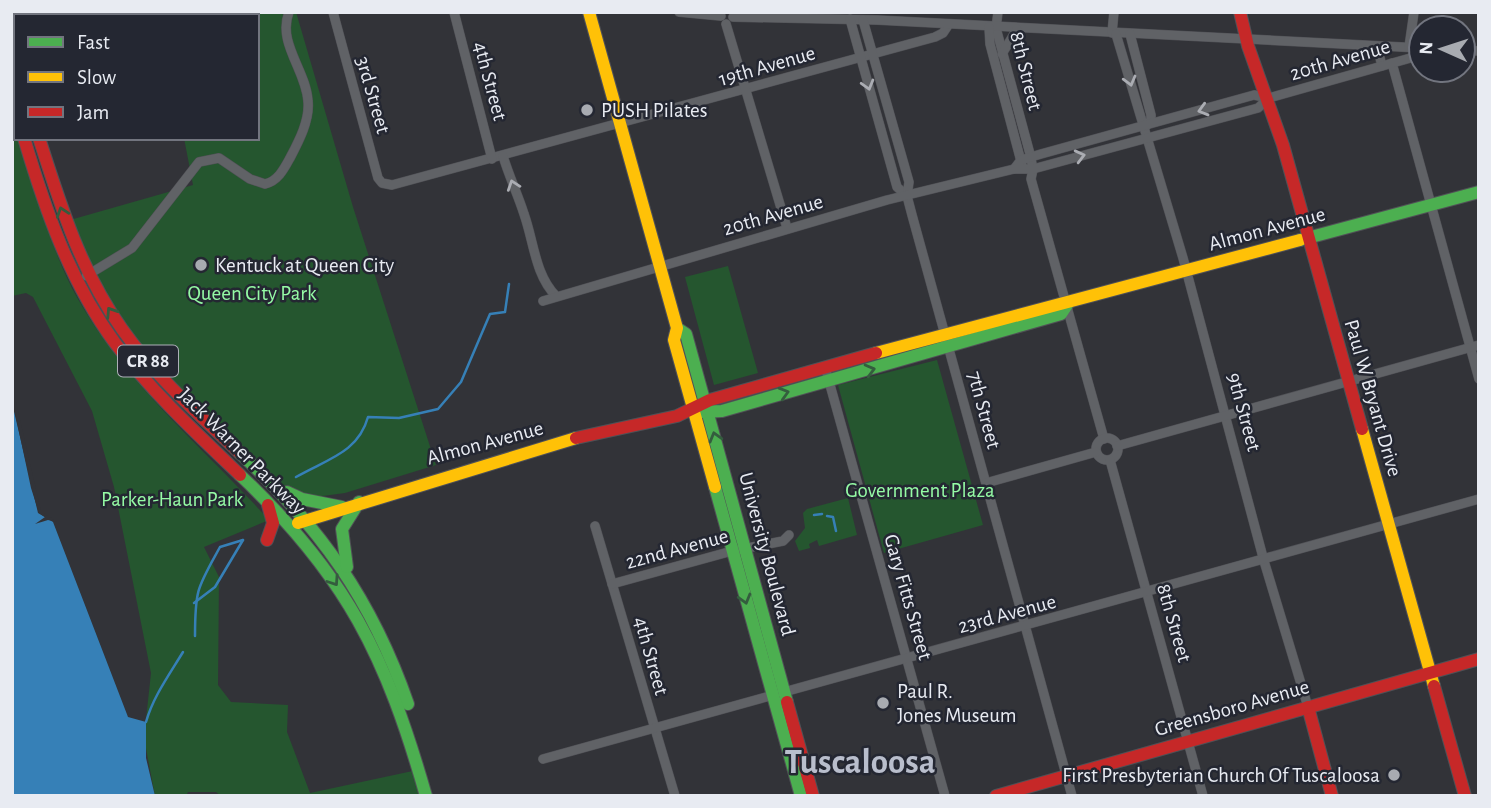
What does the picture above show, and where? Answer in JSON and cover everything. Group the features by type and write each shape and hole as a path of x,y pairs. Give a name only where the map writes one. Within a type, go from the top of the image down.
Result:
{"main road":[{"name":"University Boulevard","path":"589,12 677,328 674,340 732,551 813,796"},
{"name":"Paul W Bryant Drive","path":"1240,12 1244,39 1269,98 1465,796"},
{"name":"Jack Warner Parkway","path":"25,140 38,186 82,278 132,365 265,497 326,568 368,637 399,705 426,796"},
{"name":"Jack Warner Parkway","path":"40,140 82,278 150,364 306,518 348,572 390,650 435,796"},
{"name":"Almon Avenue","path":"292,528 306,518 515,454 694,410 828,381 1058,304 1067,304 1479,191"},
{"name":"University Boulevard","path":"677,328 686,334 746,550 801,796"},
{"name":"Almon Avenue","path":"707,408 825,367 946,341"},
{"path":"273,484 302,499 342,507"},
{"path":"265,497 273,523 267,540"},
{"path":"348,572 342,529 359,502"},
{"name":"Greensboro Avenue","path":"996,796 1479,659"},
{"path":"1308,707 1332,796"}],"street":[{"path":"82,278 132,248 199,162 219,158 250,179 265,184 280,175 297,144 308,108 304,82 286,33 289,12"},
{"name":"3rd Street","path":"332,12 379,178 386,184"},
{"name":"4th Street","path":"454,12 492,159"},
{"path":"679,12 863,20 882,16 992,28 1407,47"},
{"name":"8th Street","path":"998,12 990,44 1104,439"},
{"name":"9th Street","path":"1114,12 1114,33 1140,117 1146,126 1227,415 1264,561 1308,707"},
{"path":"722,15 748,89 788,228"},
{"name":"7th Street","path":"850,19 897,187 907,196"},
{"name":"7th Street","path":"863,20 909,182 907,196 946,341 1072,796"},
{"name":"19th Avenue","path":"386,184 397,185 935,37 943,33 949,24"},
{"name":"8th Street","path":"992,28 1002,54 1025,159"},
{"name":"8th Street","path":"1002,54 1017,29"},
{"name":"9th Street","path":"1130,34 1151,115 1146,126"},
{"path":"1377,46 1387,64 1431,204 1474,346 1479,379"},
{"name":"20th Avenue","path":"543,301 788,228 907,196 1014,169 1029,173 1258,108 1269,98 1407,59"},
{"name":"20th Avenue","path":"1025,159 1254,95 1269,98"},
{"path":"503,156 524,213 545,286 556,296"},
{"path":"1014,169 1025,159"},
{"path":"1117,446 1474,346"},
{"name":"Gary Fitts Street","path":"825,367 945,796"},
{"path":"1104,439 1111,439 1117,446 1117,454 1110,460 1102,460 1096,452 1097,444 1104,439"},
{"path":"986,483 1096,452"},
{"name":"8th Street","path":"1110,460 1203,796"},
{"name":"23rd Avenue","path":"543,759 656,730 1479,499"},
{"name":"4th Street","path":"595,526 675,796"},
{"name":"22nd Avenue","path":"612,584 732,551 783,541 789,535"}],"green space":[{"name":"Queen City Park","path":"296,12 353,207 436,465 345,493 315,497 273,484 122,329 70,220 193,185 184,140 259,140 259,14 32,14"},
{"name":"Parker-Haun Park","path":"12,115 14,140 20,140 60,261 78,299 119,360 143,388 269,520 204,547 219,577 218,685 231,702 288,705 287,732 310,793 422,769 429,796 221,796 216,792 188,792 186,796 155,796 144,738 151,673 114,487 92,411 33,297 26,293 12,296"},
{"path":"728,266 758,373 714,385 685,277"},
{"name":"Government Plaza","path":"937,360 983,525 884,553 838,385"},
{"path":"848,498 857,535 819,546 817,540 809,544 810,548 799,551 795,541 805,528 803,513 807,509"}],"water":[{"path":"12,403 38,513 53,522 128,717 146,722 146,758 155,796 12,796"}],"pier":[{"path":"12,399 16,402 41,511 57,522 48,520 35,524 45,517 39,513 31,488"}],"waterway":[{"path":"296,477 349,447 357,439 368,417 399,418 438,409 461,382 490,314 505,312 509,284"},
{"path":"814,515 822,514"},
{"path":"827,516 833,517 836,531"},
{"path":"194,603 215,587 243,540"},
{"path":"195,636 197,597 207,571 220,547 243,540"},
{"path":"146,722 157,695 183,652"}],"traffic: fast":[{"path":"12,97 14,103"},
{"path":"1300,240 1479,192"},
{"path":"701,412 722,411 1061,314 1067,305"},
{"path":"677,328 686,334 787,702"},
{"path":"240,453 295,509 340,567 378,631 408,704"},
{"path":"240,475 309,548 358,621 395,701 426,796"},
{"path":"715,487 801,796"},
{"path":"287,492 302,499 342,507"},
{"path":"347,567 342,529 359,502"}],"traffic: slow":[{"path":"589,12 677,328 674,340 715,487"},
{"path":"12,48 14,54"},
{"path":"876,353 1300,240"},
{"path":"1362,429 1434,686"},
{"path":"298,523 576,438"}],"traffic: jam":[{"path":"1240,12 1248,46 1283,145 1362,429"},
{"path":"25,140 60,244 99,320 129,361 159,395 240,475"},
{"path":"40,140 83,261 122,329 163,379 240,453"},
{"path":"576,438 677,416 710,400 876,353"},
{"path":"267,540 273,523 268,505"},
{"path":"996,796 1479,659"},
{"path":"1434,686 1465,796"},
{"path":"787,702 813,796"},
{"path":"1308,707 1332,796"}],"place":[{"name":"PUSH Pilates","path":"587,110"},
{"name":"Kentuck at Queen City","path":"201,265"},
{"name":"Paul R. Jones Museum","path":"883,703"},
{"name":"First Presbyterian Church Of Tuscaloosa","path":"1394,775"}],"district":[{"name":"Tuscaloosa","path":"860,762"}]}
